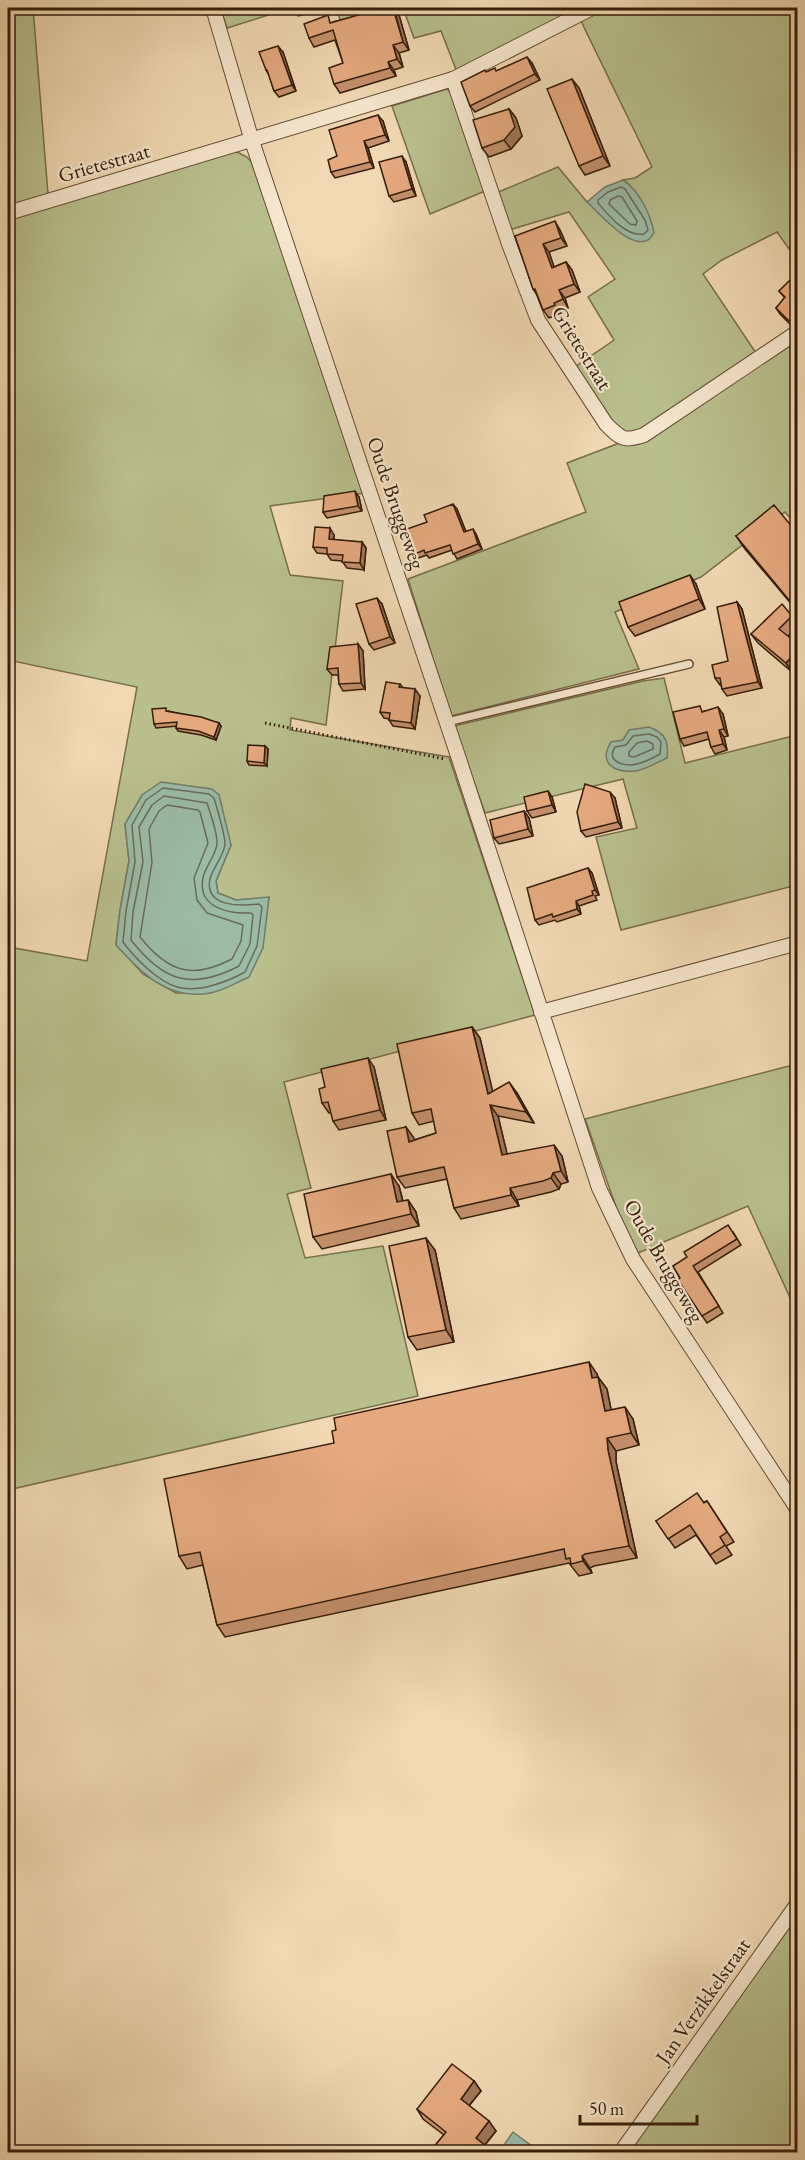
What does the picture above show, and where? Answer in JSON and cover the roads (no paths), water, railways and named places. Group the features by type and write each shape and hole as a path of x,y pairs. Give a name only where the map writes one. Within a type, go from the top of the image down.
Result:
{"street":[{"name":"Oude Bruggeweg","path":"213,8 252,141 447,722 599,1188 633,1259 798,1510"},
{"name":"Grietestraat","path":"8,213 453,80 592,8"},
{"name":"Grietestraat","path":"453,80 509,244 538,320 606,424 621,438 631,440 644,435 794,335"},
{"path":"541,1012 798,943"},
{"name":"Jan Verzikkelstraat","path":"621,2152 798,1903"}],"lane":[{"path":"447,722 689,664"}],"water":[{"path":"623,180 639,196 647,211 654,233 648,240 641,242 624,235 587,202 605,187"},
{"path":"649,727 665,738 667,758 635,771 621,770 610,765 606,756 611,742 623,740 629,730"},
{"path":"161,782 212,789 219,795 231,845 216,881 218,893 236,900 269,897 263,948 249,977 215,992 195,994 169,989 146,975 116,945 129,861 125,824 142,795"},
{"path":"513,2132 540,2152 505,2152 501,2149"}]}
